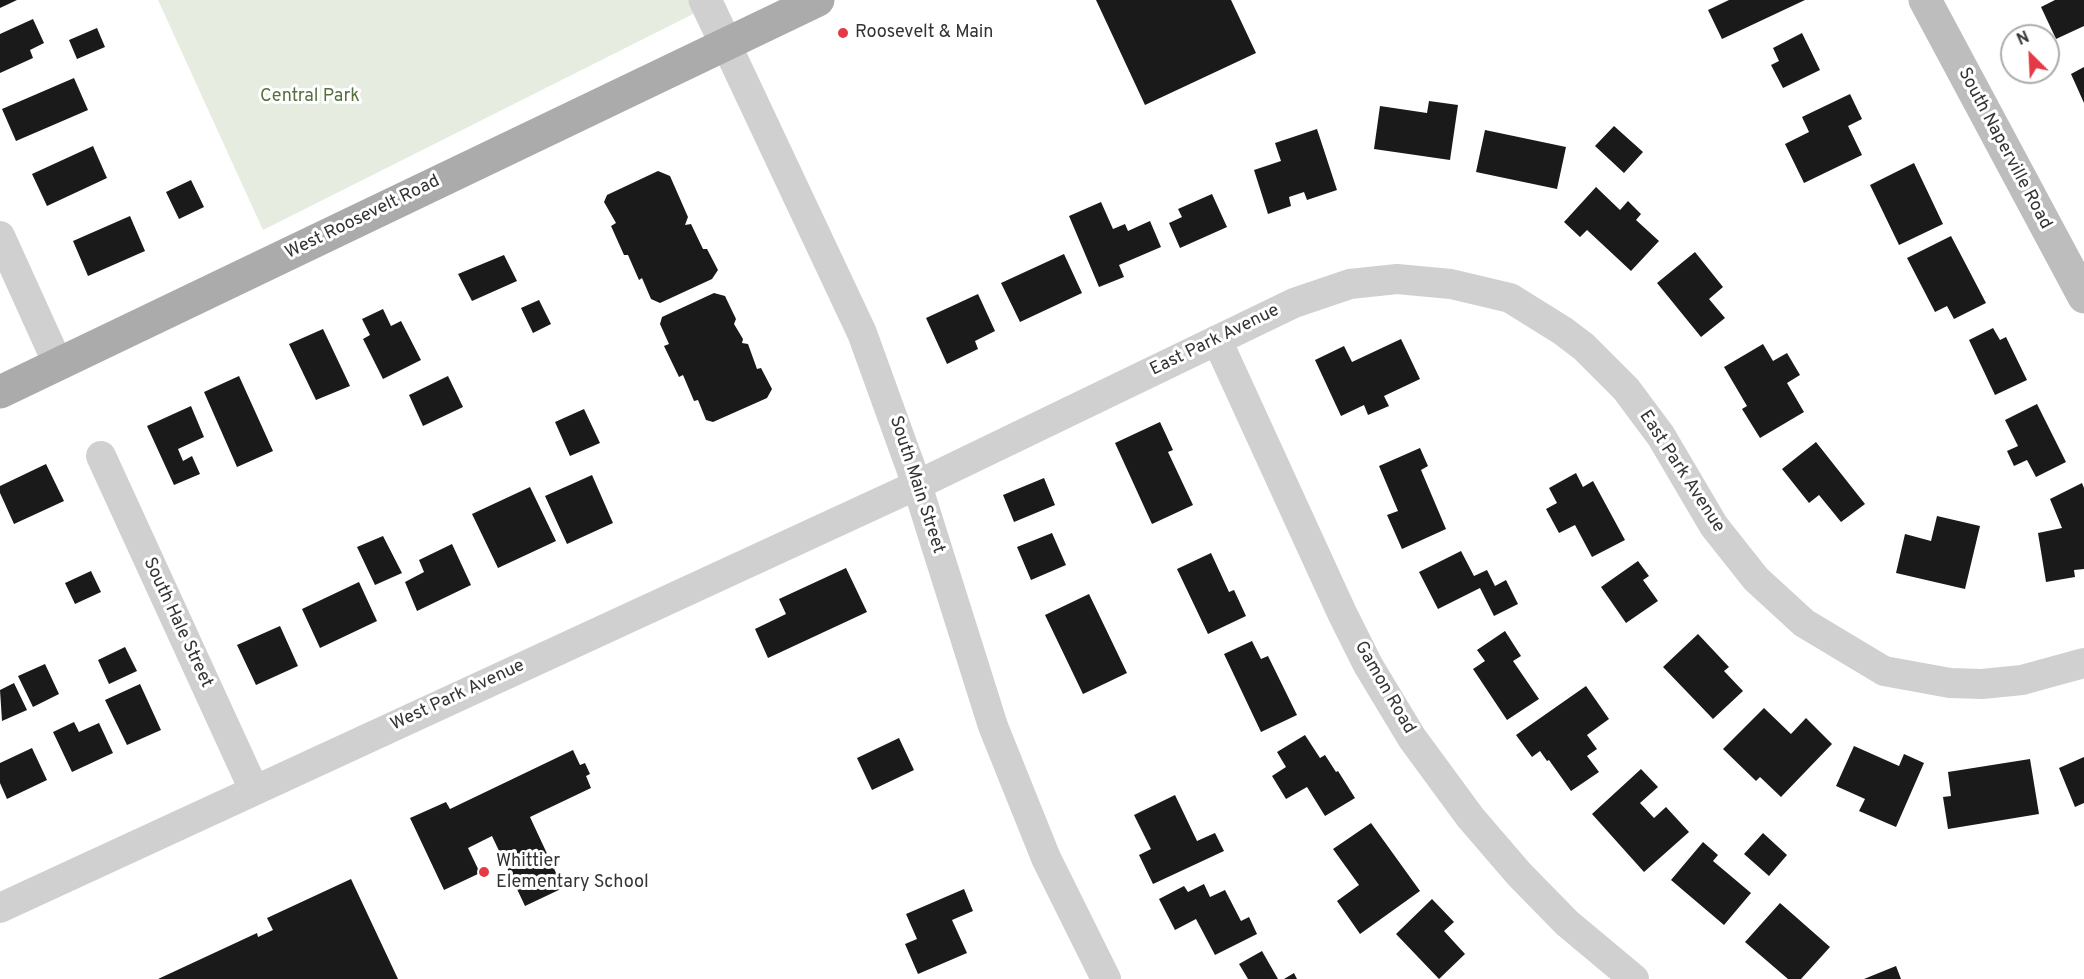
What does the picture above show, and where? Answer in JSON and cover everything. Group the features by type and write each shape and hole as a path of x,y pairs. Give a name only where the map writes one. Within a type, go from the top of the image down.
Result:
{"main road":[{"name":"West Roosevelt Road","path":"0,392 818,0"},
{"name":"South Naperville Road","path":"1924,0 2080,282"}],"street":[{"name":"South Main Street","path":"705,0 862,333 917,485 993,726 1046,858 1106,979"},
{"path":"0,236 58,364"},
{"name":"East Park Avenue","path":"917,485 1293,303 1350,284 1397,279 1451,284 1510,298 1563,331 1604,366 1661,436 1714,526 1735,554 1778,601 1827,639 1884,671 1950,683 1982,684 2022,681 2084,663"},
{"name":"Gamon Road","path":"1217,340 1342,613 1368,664 1412,738 1470,817 1519,874 1568,922 1634,979"},
{"name":"South Hale Street","path":"101,456 254,790"},
{"name":"West Park Avenue","path":"0,908 917,485"}],"green space":[{"name":"Central Park","path":"158,0 721,0 263,230"}],"building":[{"path":"0,0 17,0 0,8"},
{"path":"1096,0 1231,0 1256,53 1145,105"},
{"path":"1729,0 1805,0 1722,39 1708,10"},
{"path":"2055,0 2084,0 2084,26 2060,37 2060,24 2049,24 2041,7"},
{"path":"33,19 44,43 30,50 33,58 0,73 0,34"},
{"path":"97,28 105,47 77,59 69,40"},
{"path":"1802,33 1820,70 1783,88 1771,65 1779,61 1773,48"},
{"path":"2084,67 2084,103 2071,74"},
{"path":"74,78 88,110 16,141 2,109"},
{"path":"1850,94 1862,119 1848,126 1862,155 1804,183 1785,144 1809,132 1802,117"},
{"path":"1429,101 1458,105 1450,160 1374,149 1380,106 1427,113"},
{"path":"1614,126 1643,152 1624,173 1595,146"},
{"path":"1317,129 1337,190 1307,200 1304,192 1289,197 1291,206 1268,214 1254,170 1281,161 1275,143"},
{"path":"1485,130 1566,147 1557,189 1476,172"},
{"path":"93,146 107,178 47,206 32,174"},
{"path":"1914,163 1943,224 1899,245 1870,185"},
{"path":"658,171 670,176 688,217 685,225 691,224 703,249 707,249 718,270 712,279 660,303 651,299 642,278 639,280 628,255 624,255 611,226 616,223 604,202 607,195"},
{"path":"191,180 204,207 179,219 166,192"},
{"path":"1596,187 1620,210 1628,201 1641,214 1636,220 1659,241 1631,271 1587,230 1580,237 1564,222"},
{"path":"1212,194 1227,227 1180,248 1169,223 1182,217 1178,209"},
{"path":"1101,202 1113,229 1125,224 1128,231 1150,221 1161,247 1119,265 1124,277 1099,287 1069,216"},
{"path":"130,216 145,251 88,276 73,241"},
{"path":"1951,236 1986,303 1954,319 1947,306 1935,312 1907,258"},
{"path":"1695,252 1723,287 1709,299 1725,318 1701,337 1657,283"},
{"path":"1064,254 1082,293 1020,322 1001,283"},
{"path":"504,255 517,281 472,301 458,274"},
{"path":"714,293 725,296 736,319 734,324 743,339 742,343 748,344 757,369 761,368 772,389 767,398 713,422 706,420 698,400 694,401 683,375 679,377 664,346 669,344 660,324 662,317"},
{"path":"978,294 995,331 975,341 978,349 947,364 926,318"},
{"path":"539,300 551,324 533,333 521,308"},
{"path":"383,309 391,326 401,321 421,360 383,379 363,339 370,335 362,319"},
{"path":"1993,328 2000,340 2006,337 2027,380 1995,395 1969,340"},
{"path":"323,329 350,386 316,400 289,344"},
{"path":"1401,339 1420,379 1384,396 1389,406 1368,415 1364,405 1341,416 1315,360 1344,346 1352,362"},
{"path":"1763,344 1773,361 1787,353 1800,375 1787,383 1804,412 1760,438 1742,409 1747,406 1724,367"},
{"path":"239,376 273,451 237,467 204,392"},
{"path":"448,376 463,407 423,426 409,395"},
{"path":"2037,404 2066,462 2036,477 2027,460 2014,466 2007,451 2018,446 2005,420"},
{"path":"191,406 204,437 178,449 183,461 192,456 200,474 174,485 147,426"},
{"path":"584,409 600,443 570,456 555,422"},
{"path":"1160,422 1173,450 1168,452 1193,505 1152,524 1115,443"},
{"path":"1816,442 1865,504 1841,522 1819,495 1809,503 1782,469"},
{"path":"1420,448 1428,466 1421,470 1446,529 1402,549 1387,515 1398,511 1379,466"},
{"path":"46,464 64,501 14,524 0,493 0,486"},
{"path":"1576,473 1583,487 1593,481 1625,540 1592,557 1575,525 1559,533 1546,509 1557,503 1549,488"},
{"path":"592,475 613,523 567,544 545,496"},
{"path":"1044,478 1055,505 1014,522 1003,495"},
{"path":"2082,483 2084,488 2084,569 2074,570 2075,577 2046,582 2038,533 2062,528 2050,499"},
{"path":"530,487 556,541 498,568 472,514"},
{"path":"1937,516 1980,526 1965,589 1896,573 1905,534 1931,541"},
{"path":"1052,533 1066,565 1031,580 1017,547"},
{"path":"383,536 402,573 375,585 357,547"},
{"path":"452,544 471,585 417,611 405,582 424,572 419,560"},
{"path":"1461,551 1474,576 1487,570 1495,586 1506,580 1518,604 1494,616 1480,588 1438,609 1419,572"},
{"path":"1211,553 1229,592 1234,590 1246,616 1208,634 1177,569"},
{"path":"1638,561 1649,576 1643,580 1658,601 1626,623 1601,587"},
{"path":"846,568 867,612 768,658 755,629 786,614 779,599"},
{"path":"91,571 101,592 75,604 65,583"},
{"path":"359,582 377,621 320,648 302,609"},
{"path":"1089,594 1127,673 1083,694 1045,615"},
{"path":"280,626 298,666 256,685 237,645"},
{"path":"1505,631 1521,656 1513,661 1539,699 1507,720 1473,669 1485,661 1477,650"},
{"path":"1698,634 1729,667 1724,671 1743,691 1713,719 1663,667"},
{"path":"1252,641 1261,659 1268,656 1297,715 1261,732 1224,654"},
{"path":"125,647 137,671 109,684 98,660"},
{"path":"45,664 59,694 33,707 18,676"},
{"path":"14,683 27,710 2,721 0,690"},
{"path":"140,684 161,730 127,745 105,700"},
{"path":"1586,686 1609,719 1587,735 1597,749 1587,756 1599,772 1571,791 1549,760 1547,761 1540,751 1532,757 1516,735"},
{"path":"1764,708 1791,734 1806,718 1832,744 1781,797 1760,777 1756,781 1723,749"},
{"path":"74,722 79,732 99,723 113,753 72,772 53,732"},
{"path":"1305,735 1320,758 1325,755 1336,772 1338,771 1355,798 1325,816 1307,787 1286,799 1272,776 1286,767 1277,752"},
{"path":"899,738 914,770 872,790 857,758"},
{"path":"1854,746 1899,766 1904,754 1924,763 1896,827 1859,811 1865,799 1836,786"},
{"path":"32,748 47,780 7,799 0,783 0,763"},
{"path":"573,750 580,765 585,763 590,774 586,776 591,788 530,817 563,888 525,906 492,836 468,848 480,873 444,890 410,818 446,802 450,809"},
{"path":"2084,757 2084,803 2075,807 2059,768"},
{"path":"2030,759 2039,814 1948,829 1943,797 1951,796 1948,772"},
{"path":"1641,769 1658,787 1640,803 1654,818 1666,807 1689,832 1644,872 1592,814"},
{"path":"1175,795 1197,841 1215,833 1224,851 1153,884 1139,855 1151,849 1134,815"},
{"path":"1371,823 1420,891 1360,934 1337,901 1359,885 1333,849"},
{"path":"1763,833 1787,855 1769,876 1744,854"},
{"path":"1703,842 1718,855 1713,861 1751,893 1724,925 1671,880"},
{"path":"351,879 398,979 158,979 257,933 258,937 273,930 267,918"},
{"path":"1204,884 1210,897 1225,890 1241,921 1249,917 1257,934 1215,955 1196,919 1175,930 1159,899 1184,886 1188,892"},
{"path":"964,889 973,911 952,920 967,953 918,974 905,944 917,939 906,914"},
{"path":"1432,899 1454,922 1444,931 1465,954 1439,979 1396,934"},
{"path":"1780,903 1830,947 1801,979 1788,979 1745,942"},
{"path":"1262,951 1278,979 1248,979 1239,964"},
{"path":"1896,966 1901,979 1864,979"},
{"path":"1294,973 1297,979 1284,979"}],"place":[{"name":"Roosevelt & Main","path":"843,33"},
{"name":"Whittier Elementary School","path":"484,872"}]}
